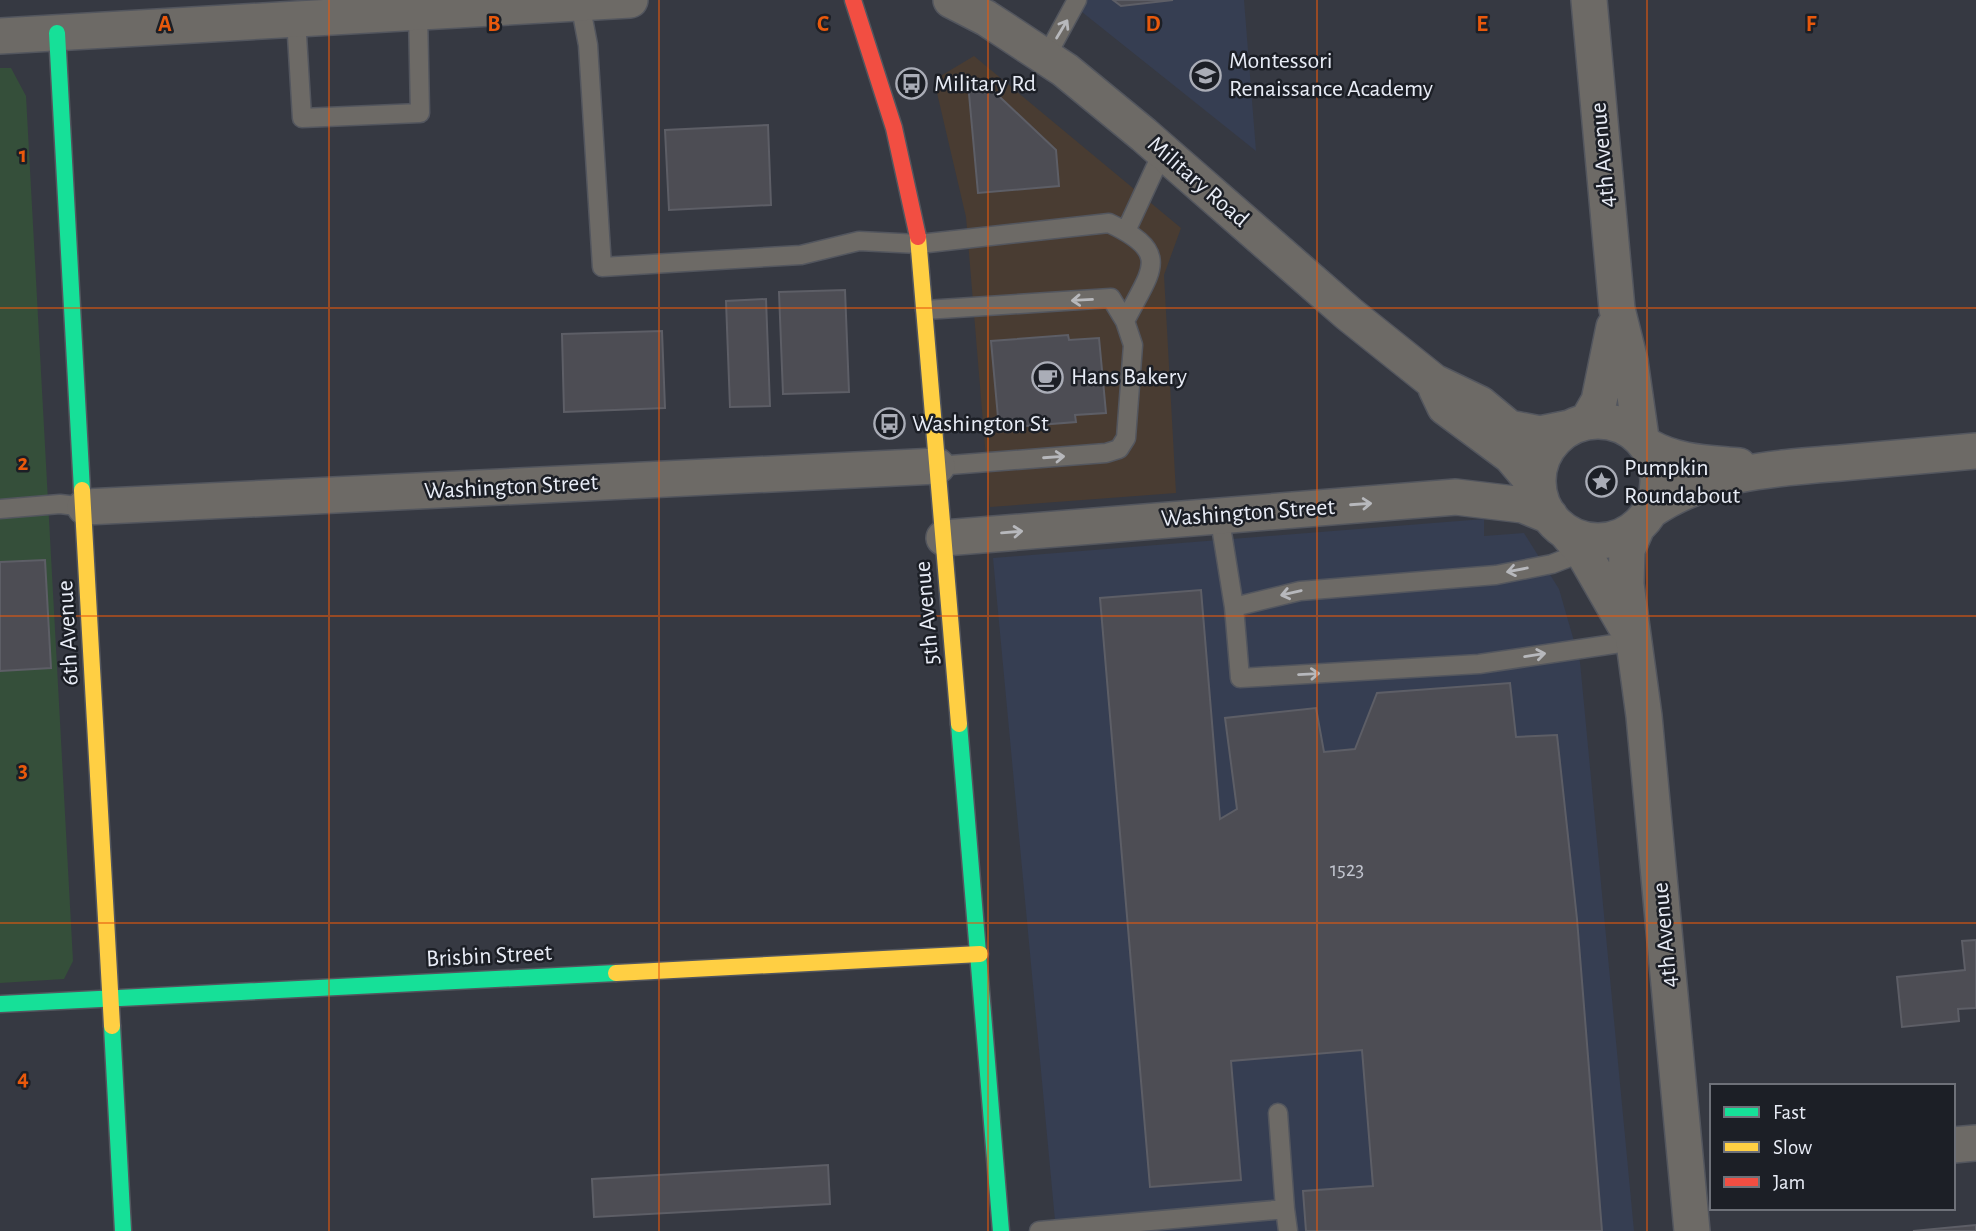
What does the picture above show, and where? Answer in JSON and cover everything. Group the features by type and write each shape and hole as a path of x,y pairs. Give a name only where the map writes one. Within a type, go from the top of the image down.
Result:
{"street":[{"path":"0,36 630,0"},
{"name":"5th Avenue","path":"853,0 888,98 908,176 919,244 1001,1231"},
{"name":"Military Road","path":"951,0 986,18 1046,57 1163,151 1349,314 1434,382 1480,404 1509,428 1540,434 1579,425"},
{"name":"4th Avenue","path":"1588,0 1617,309 1645,443"},
{"name":"6th Avenue","path":"57,33 123,1231"},
{"name":"4th Avenue","path":"1579,425 1599,401 1617,309"},
{"name":"Military Road","path":"1434,382 1445,407 1511,456 1559,522"},
{"path":"1774,468 1685,461 1664,456 1617,424 1579,425 1547,449 1539,468 1559,522 1590,541 1610,541 1644,519 1671,496 1699,485 1774,468 1976,452"},
{"path":"1644,519 1659,485 1657,465 1645,443"},
{"name":"Washington Street","path":"85,507 937,466"},
{"name":"Washington Street","path":"944,538 1456,497 1523,505 1559,522"},
{"name":"4th Avenue","path":"1644,519 1627,550 1626,584 1699,1167 1692,1231"},
{"name":"4th Avenue","path":"1559,522 1634,641"},
{"name":"Brisbin Street","path":"0,1004 980,954"},
{"path":"1955,1145 1976,1143"}],"lane":[{"path":"1046,57 1077,0"},
{"path":"571,2 588,45 602,267 801,255 859,241 919,244 1109,223 1138,236 1150,252 1151,271 1125,321"},
{"path":"296,19 302,118 420,113 418,12"},
{"path":"1126,231 1163,151"},
{"path":"925,310 1111,298 1125,321 1133,345 1126,438 1119,449 1106,453 937,466"},
{"path":"0,509 60,504 85,507"},
{"path":"1219,514 1234,607 1240,678 1479,664 1634,641"},
{"path":"1234,607 1300,591 1496,575 1552,564 1559,522"},
{"path":"1278,1114 1288,1231"},
{"path":"1039,1231 1285,1209"}],"shaded area":[{"name":"Montessori Renaissance Academy","path":"1067,0 1244,0 1256,151"},
{"path":"974,56 1181,228 1164,275 1176,493 990,507 966,217 934,80"},
{"path":"1484,519 1484,536 1524,533 1559,589 1580,662 1634,1231 1056,1231 993,558"}],"green space":[{"path":"0,68 11,68 26,96 73,961 64,979 0,983"}],"building":[{"path":"1113,0 1173,0 1121,6"},
{"path":"984,82 1056,150 1059,186 978,193 968,83"},
{"path":"768,125 771,205 669,210 665,130"},
{"path":"845,290 849,392 783,394 779,292"},
{"path":"766,299 770,406 730,407 726,301"},
{"path":"662,331 665,408 564,412 562,334"},
{"name":"Hans Bakery","path":"1068,335 1069,340 1099,338 1106,413 1075,415 1076,422 999,428 991,341"},
{"path":"45,560 51,668 0,671 0,562"},
{"path":"1201,590 1220,819 1237,809 1225,718 1316,708 1324,752 1355,749 1377,693 1510,683 1516,737 1557,735 1577,919 1602,1231 1306,1231 1303,1191 1373,1186 1362,1050 1231,1061 1241,1180 1150,1187 1100,598"},
{"path":"1976,940 1976,1008 1958,1009 1959,1021 1902,1027 1897,977 1965,970 1962,941"},
{"path":"828,1165 830,1204 594,1217 592,1179"},
{"path":"1976,1225 1976,1231 1913,1231"}],"traffic: fast":[{"path":"57,33 82,490"},
{"path":"959,724 1001,1231"},
{"path":"0,1004 616,973"},
{"path":"112,1026 123,1231"}],"traffic: slow":[{"path":"918,237 959,724"},
{"path":"82,490 112,1026"},
{"path":"616,973 980,954"}],"traffic: jam":[{"path":"853,0 894,128 918,237"}],"place":[{"name":"Montessori Renaissance Academy","path":"1206,75"},
{"name":"Military Rd","path":"911,84"},
{"name":"Hans Bakery","path":"1048,377"},
{"name":"Washington St","path":"889,424"},
{"name":"Pumpkin Roundabout","path":"1601,482"}]}
